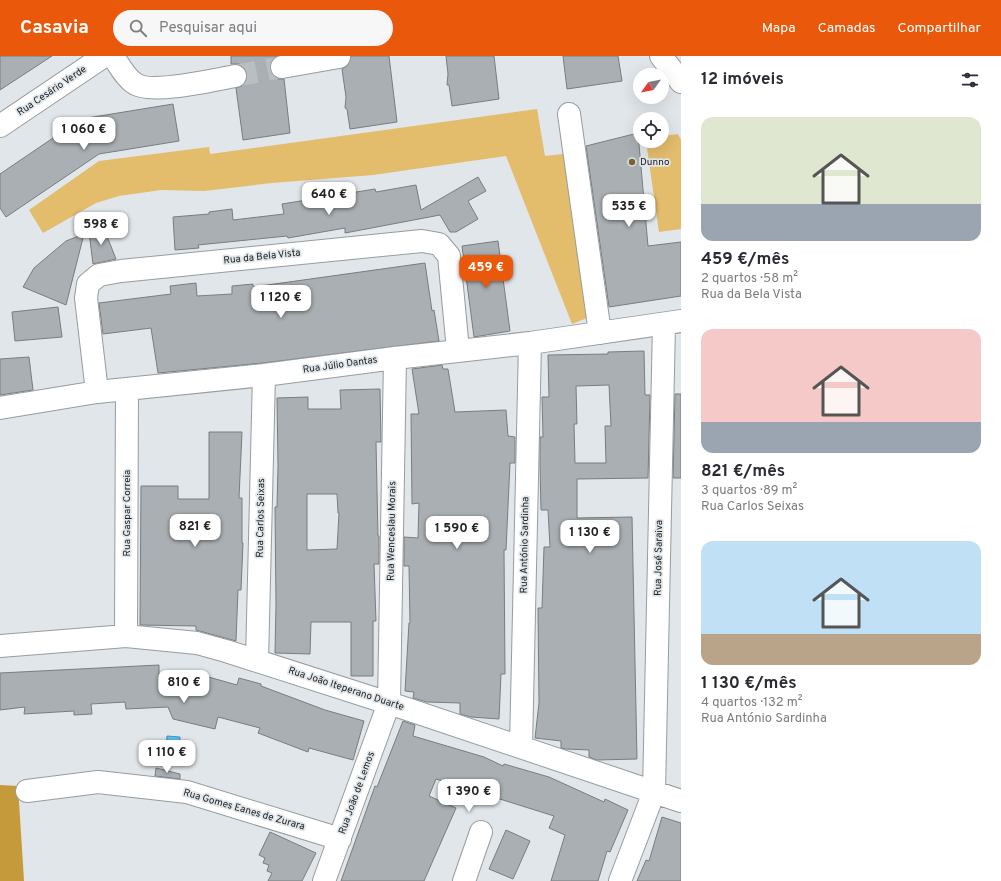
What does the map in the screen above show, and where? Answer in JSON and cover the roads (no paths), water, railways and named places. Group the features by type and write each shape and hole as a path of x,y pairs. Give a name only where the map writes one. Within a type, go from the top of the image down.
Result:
{"street":[{"name":"Rua Cesário Verde","path":"0,126 104,56"},
{"path":"113,56 127,77 141,87 164,87 235,76"},
{"path":"662,56 681,82"},
{"path":"282,67 339,57"},
{"path":"568,114 600,333"},
{"name":"Rua da Bela Vista","path":"97,392 86,298 88,284 99,275 121,271 422,241 439,244 449,256 458,350"},
{"name":"Rua Júlio Dantas","path":"0,408 97,392 264,375 458,350 530,343 673,323"},
{"name":"Rua José Saraiva","path":"620,881 654,792 673,323"},
{"name":"Rua António Sardinha","path":"521,747 530,343"},
{"name":"Rua Wenceslau Morais","path":"389,704 395,358"},
{"name":"Rua Carlos Seixas","path":"257,661 264,375"},
{"name":"Rua Gaspar Correia","path":"126,636 127,390"},
{"name":"Rua João Iteperano Duarte","path":"0,646 126,636 197,644 257,661 681,801"},
{"name":"Rua João de Lemos","path":"324,881 389,704"},
{"name":"Rua Gomes Eanes de Zurara","path":"27,791 98,782 188,792 340,838"},
{"path":"464,881 481,832"}],"water":[{"path":"167,736 180,737 179,762 165,761"}],"tunnel":[{"path":"235,76 282,67"}],"place":[{"name":"Dunno","path":"632,162"}]}
